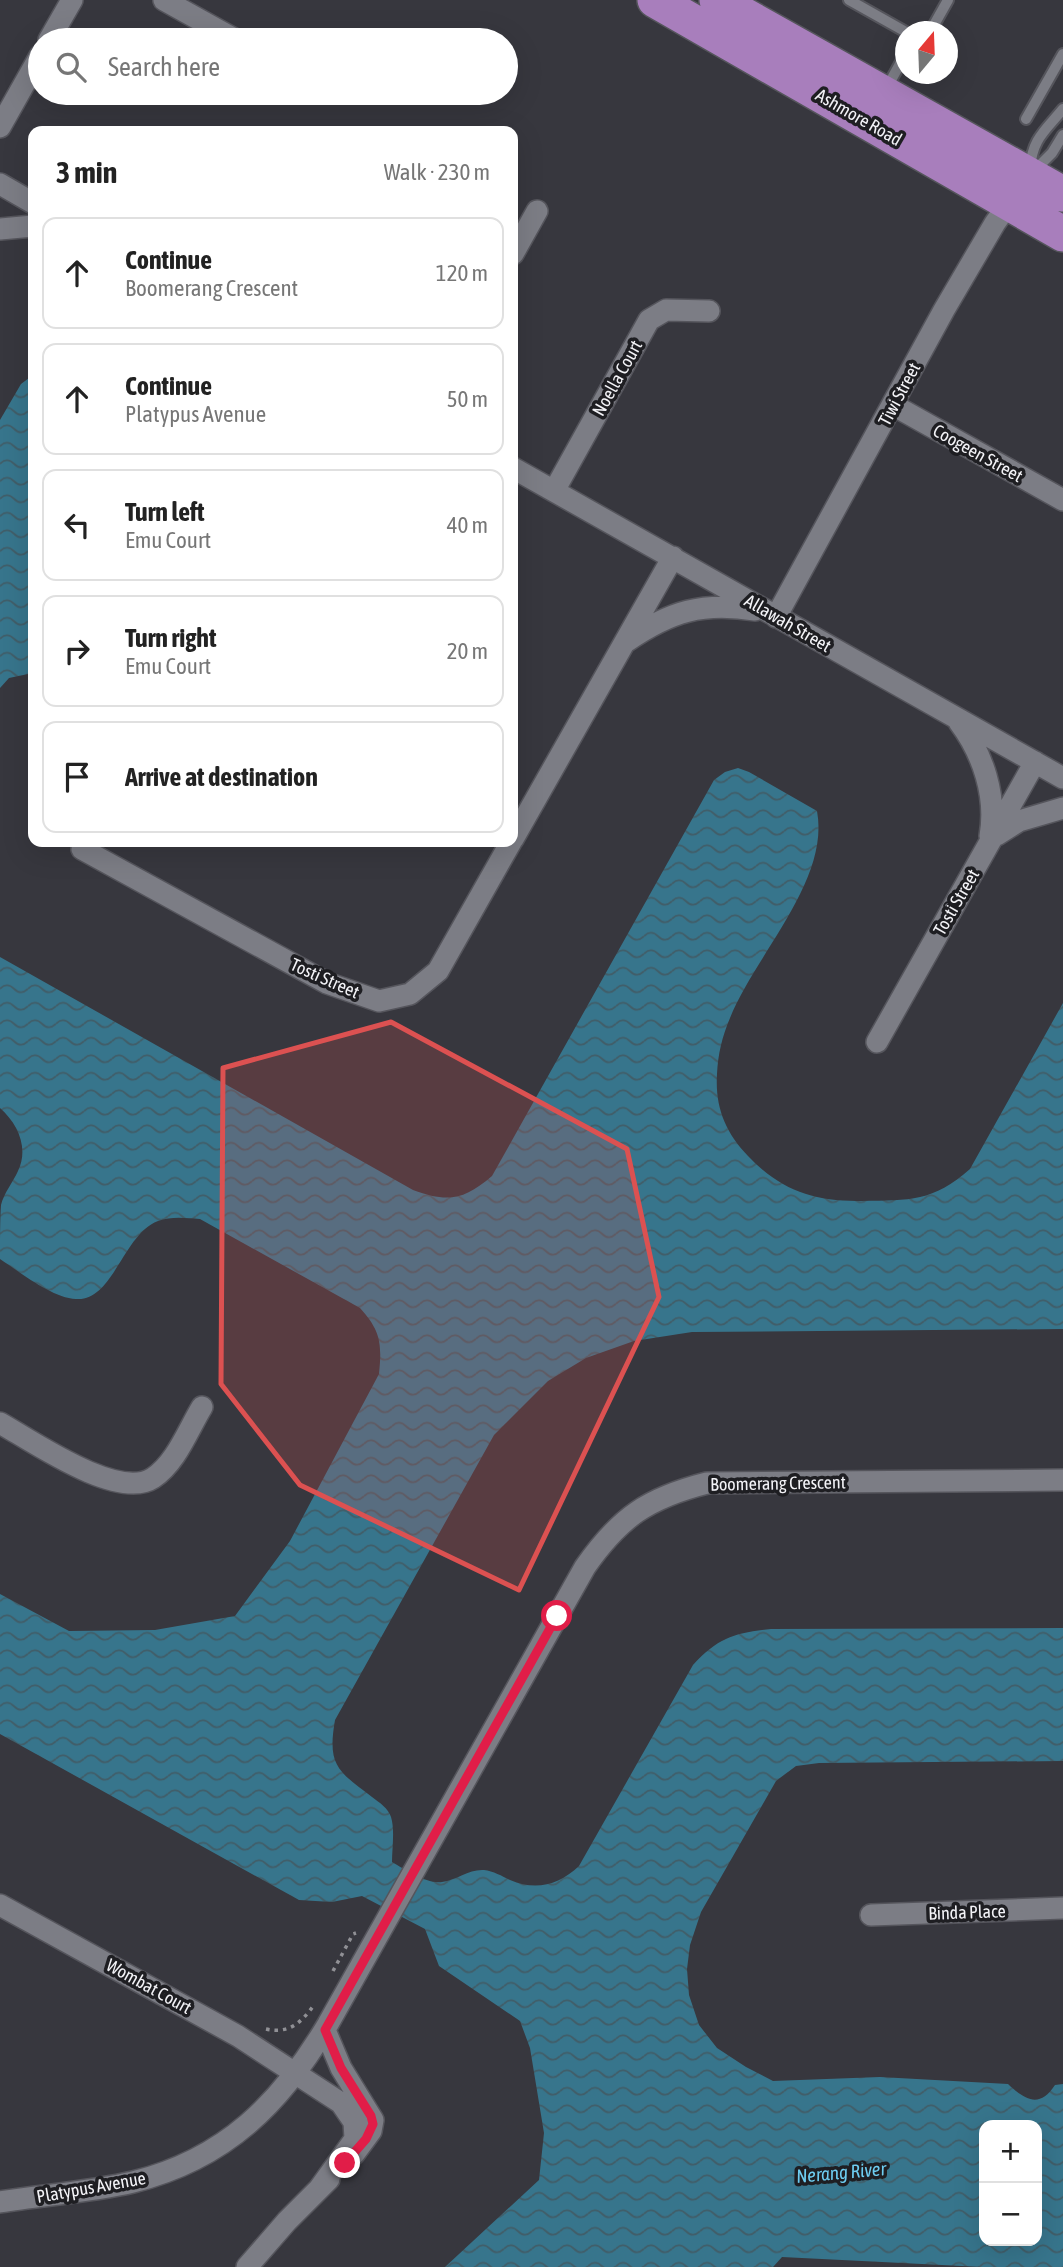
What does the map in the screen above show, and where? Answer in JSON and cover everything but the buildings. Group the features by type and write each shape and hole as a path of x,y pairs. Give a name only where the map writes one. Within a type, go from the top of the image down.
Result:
{"main road":[{"name":"Ashmore Road","path":"655,0 1063,234"},
{"name":"Ashmore Road","path":"717,0 1063,194"}],"street":[{"path":"56,28 72,0"},
{"path":"164,0 214,28"},
{"path":"0,127 28,77"},
{"name":"Tiwi Street","path":"772,614 893,405 944,310 995,223 1029,175"},
{"path":"0,184 28,200"},
{"path":"518,245 537,211"},
{"path":"0,229 28,226"},
{"name":"Noella Court","path":"554,491 649,320 666,310 709,311"},
{"name":"Coogeen Street","path":"893,405 1063,500"},
{"name":"Allawah Street","path":"518,471 1063,778"},
{"name":"Tosti Street","path":"518,830 673,557"},
{"path":"625,642 662,621 689,610 724,606 772,614"},
{"path":"956,718 976,751 988,781 992,806 989,845"},
{"name":"Tosti Street","path":"877,1042 1035,762"},
{"path":"989,845 1001,831 1013,824 1063,808"},
{"name":"Tosti Street","path":"82,849 327,983 379,1001 410,994 438,971 509,847"},
{"path":"0,1423 90,1473 119,1483 139,1484 152,1478 170,1462 202,1407"},
{"name":"Boomerang Crescent","path":"389,1913 585,1567 604,1540 629,1517 655,1499 707,1483 1063,1480"},
{"name":"Wombat Court","path":"0,1905 238,2036 341,2103 356,2126 355,2139 319,2189"},
{"name":"Binda Place","path":"871,1915 1063,1908"},
{"name":"Platypus Avenue","path":"0,2202 131,2182 167,2172 200,2158 248,2126 268,2108 325,2030 389,1913"},
{"path":"247,2267 281,2227 355,2153 369,2135 373,2124 371,2116 337,2060 325,2030"},
{"path":"0,2209 29,2197"}],"lane":[{"path":"849,0 895,26"},
{"path":"936,21 948,0"},
{"path":"1027,119 1063,54"},
{"path":"884,93 895,73"},
{"path":"1029,175 1031,151 1063,109"},
{"path":"1029,175 1052,153 1063,135"}],"path":[{"path":"328,1980 353,1934 362,1930"},
{"path":"264,2029 274,2031 293,2028 315,2004"}],"highlighted area":[{"path":"391,1022 627,1149 659,1297 519,1590 300,1485 221,1384 223,1068"}],"water":[{"path":"28,379 28,674 9,678 0,688 0,420 21,384"},
{"name":"Nerang River","path":"738,768 817,811 818,837 802,891 741,994 719,1053 718,1097 723,1118 733,1138 760,1168 773,1178 814,1196 845,1201 879,1201 908,1199 932,1193 957,1180 970,1169 1063,1003 1063,1329 692,1332 634,1341 586,1358 548,1381 494,1435 335,1720 334,1758 343,1773 390,1814 393,1828 392,1862 416,1876 436,1882 484,1870 529,1885 547,1884 563,1878 579,1866 693,1665 711,1648 728,1638 771,1629 1063,1628 1063,1761 819,1763 796,1766 776,1781 701,1912 690,1945 687,1969 689,1995 699,2025 717,2048 773,2081 880,2077 1008,2084 1021,2095 1033,2100 1044,2097 1055,2085 1063,2084 1063,2267 982,2267 782,2257 773,2267 445,2267 539,2180 544,2133 530,2048 520,2021 439,1966 425,1929 362,1896 332,1902 299,1900 0,1734 0,1594 69,1631 155,1630 235,1616 290,1541 379,1374 380,1354 376,1331 360,1308 200,1219 168,1218 146,1228 100,1290 89,1297 76,1299 57,1294 36,1284 0,1259 1,1205 18,1171 22,1145 17,1129 0,1108 0,957 413,1190 436,1197 455,1197 473,1190 492,1176 714,780 725,772"}],"route":[{"path":"345,2163 366,2139 373,2124 371,2116 337,2060 325,2030 557,1616"}]}
